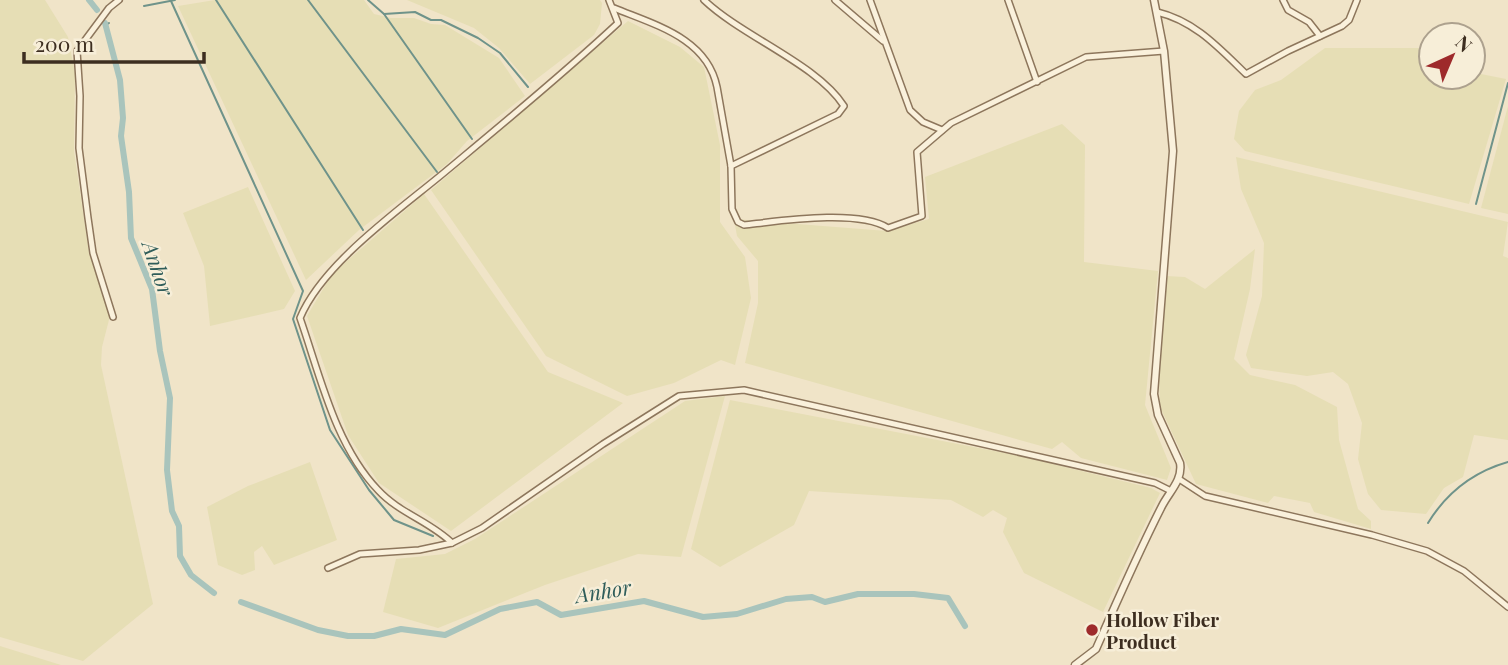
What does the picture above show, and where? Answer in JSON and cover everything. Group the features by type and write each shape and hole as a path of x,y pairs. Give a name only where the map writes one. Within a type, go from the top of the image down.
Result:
{"street":[{"path":"113,317 93,253 85,194 79,148 77,51 109,8 119,0"},
{"path":"452,543 442,533 415,519 379,491 364,474 340,431 300,318 327,273 618,23 610,0"},
{"path":"704,0 721,17 827,86 836,93 844,106 838,114 731,166"},
{"path":"835,0 884,42"},
{"path":"870,0 910,110 923,122 942,130"},
{"path":"1008,0 1037,82"},
{"path":"1075,665 1096,649 1181,471 1180,463 1158,415 1154,390 1172,160 1164,51 1154,0"},
{"path":"1283,0 1288,9 1309,22 1320,36"},
{"path":"1157,12 1171,15 1206,35 1246,74 1345,23 1357,0"},
{"path":"614,8 677,35 698,50 709,63 715,74 731,166 732,209 741,224 848,218 870,220 888,228 924,215 917,152 950,123 1086,57 1164,51"},
{"path":"328,568 360,554 419,550 452,543 482,528 603,444 679,396 744,390 1155,483 1171,491"},
{"path":"1179,479 1205,496 1372,535 1427,551 1464,570 1508,607"}],"shaded area":[{"path":"0,0 45,0 68,37 75,73 74,151 89,253 110,316 102,347 101,365 153,604 83,661 0,637"},
{"path":"215,0 364,0 374,14 391,18 414,18 431,24 445,25 499,58 525,96 467,141 447,164 359,230 306,280 178,6"},
{"path":"407,0 600,0 602,3 600,24 594,35 530,84 499,48 474,28"},
{"path":"628,21 680,47 704,67 720,145 720,222 745,257 751,298 735,365 721,360 674,383 627,396 546,356 431,190"},
{"path":"1325,48 1417,48 1417,91 1487,91 1487,75 1506,79 1469,204 1245,151 1234,139 1239,111 1255,90 1281,80"},
{"path":"1508,106 1508,214 1481,208"},
{"path":"1062,124 1085,145 1084,262 1158,271 1145,405 1171,468 1167,480 1081,458 1062,442 1052,449 745,363 758,303 758,261 737,236 734,219 887,231 929,219 925,177"},
{"path":"1236,157 1508,222 1503,256 1508,258 1508,440 1474,435 1463,477 1444,488 1426,514 1381,510 1368,494 1358,459 1362,423 1348,384 1333,372 1307,376 1251,368 1246,355 1262,296 1264,243 1241,189"},
{"path":"248,187 295,291 284,309 210,326 204,266 183,213"},
{"path":"424,194 548,372 623,403 451,531 379,483 348,435 307,316 332,274"},
{"path":"1255,249 1250,289 1234,359 1250,375 1295,385 1337,407 1339,440 1358,509 1371,521 1371,529 1314,512 1310,503 1274,496 1268,503 1196,484 1160,407 1159,377 1166,276 1185,277 1205,289"},
{"path":"725,396 681,557 638,554 545,585 438,628 383,612 396,559 445,554 475,539 685,401"},
{"path":"730,400 1020,456 1151,488 1160,493 1103,612 1024,573 1003,532 1007,518 993,510 983,517 951,500 809,491 794,525 720,567 691,549"},
{"path":"310,462 337,540 274,565 262,546 254,552 255,570 242,575 218,565 207,507 248,486"},
{"path":"0,646 61,665 0,665"}],"waterway":[{"name":"Anhor","path":"89,0 97,10"},
{"path":"144,6 175,0"},
{"path":"216,0 363,230"},
{"path":"308,0 437,172"},
{"path":"368,0 384,14 472,139"},
{"path":"171,1 303,291 293,319 330,430 369,490 394,520 433,536"},
{"path":"384,14 415,12 431,20 441,20 478,38 500,53 528,87"},
{"name":"Anhor","path":"105,23 120,80 123,118 121,136 129,192 131,238 152,289 160,351 170,398 167,470 172,511 179,526 180,556 191,575 214,593"},
{"path":"1476,204 1508,83"},
{"path":"1428,523 1435,512 1462,485 1483,471 1508,462"},
{"name":"Anhor","path":"241,602 318,630 348,636 374,636 401,629 445,635 500,609 537,602 561,615 644,601 703,617 737,614 786,599 812,597 825,602 858,594 914,594 948,598 965,626"}],"place":[{"name":"Hollow Fiber Product","path":"1092,630"}]}
